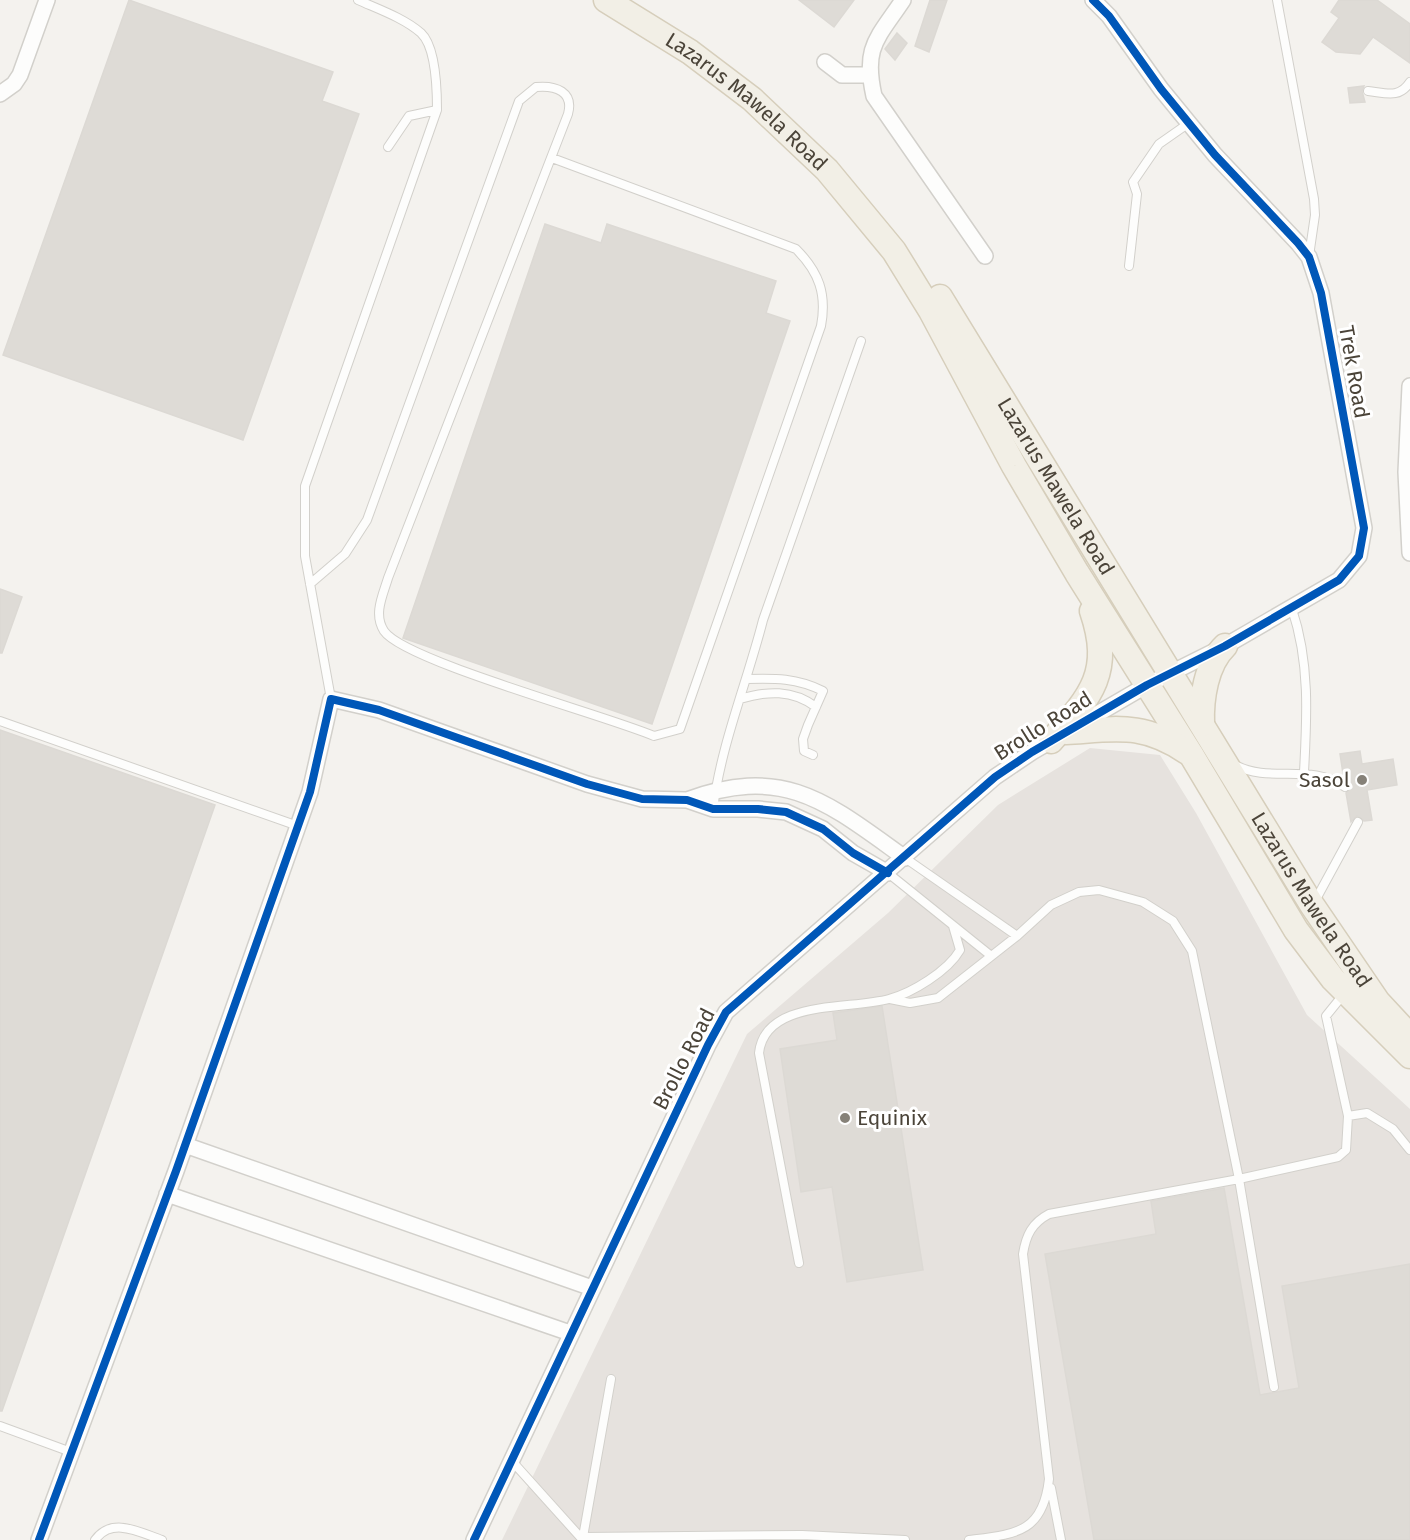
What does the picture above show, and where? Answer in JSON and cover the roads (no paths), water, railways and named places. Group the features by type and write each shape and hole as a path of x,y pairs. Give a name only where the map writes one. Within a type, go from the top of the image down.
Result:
{"main road":[{"name":"Lazarus Mawela Road","path":"606,0 690,52 752,99 827,170 869,218 894,251 932,311 1014,466 1296,930 1353,984 1378,1002 1410,1036"},
{"name":"Lazarus Mawela Road","path":"631,0 673,25 764,93 812,136 874,205 935,289 1312,905 1353,984 1410,1056"},
{"path":"1058,737 1094,685 1102,659 1097,626 1077,573"},
{"path":"1202,724 1206,689 1218,653 1225,646"},
{"path":"1058,737 1137,730 1170,741 1192,756"}],"street":[{"path":"0,94 14,84 20,75 47,0"},
{"path":"903,0 870,51 869,75 874,96 986,256"},
{"name":"Trek Road","path":"1093,0 1109,16 1215,155 1286,229 1309,257 1321,293 1364,528 1359,556 1352,568 1340,580 1225,646 1147,685"},
{"path":"825,62 842,75 869,75"},
{"path":"1410,386 1406,461 1410,553"},
{"name":"Brollo Road","path":"474,1540 570,1333 722,1018 995,777 1147,685"},
{"path":"39,1540 167,1194 298,826 316,771 331,699 379,710 612,792 642,800 687,800 713,809 771,810 806,819 835,837 853,853 888,873"},
{"path":"687,800 715,790 766,787 814,796 846,815 905,858"},
{"path":"185,1144 592,1288"},
{"path":"167,1194 570,1333"}],"lane":[{"path":"331,699 305,556 305,486 437,110 437,82 430,51 422,34 358,0"},
{"path":"1277,0 1314,199 1314,230 1309,257"},
{"path":"1368,91 1395,95 1403,92 1410,82"},
{"path":"310,584 345,554 367,520 512,117 523,95 536,87 561,90 571,105 552,158 516,242 388,578 380,602 380,624 396,642 450,665 654,736 665,735 680,729 821,326 825,299 818,277 796,249 552,158"},
{"path":"388,147 409,116 437,110"},
{"path":"1129,266 1137,194 1133,182 1159,144 1189,123"},
{"path":"713,809 726,739 763,620 861,341"},
{"path":"1292,609 1301,639 1307,681 1304,772"},
{"path":"746,680 779,678 801,681 823,691 803,740 804,751 813,755"},
{"path":"740,699 777,692 807,700 816,707"},
{"path":"0,722 298,826"},
{"path":"1222,757 1256,773 1304,772 1346,787"},
{"path":"1312,905 1326,885 1358,822"},
{"path":"905,858 1017,936"},
{"path":"888,873 990,956"},
{"path":"890,999 910,1004 938,998 1017,936 1051,905 1079,892 1099,890 1143,902 1173,921 1192,951 1239,1179 1274,1387"},
{"path":"799,1263 759,1053 761,1040 772,1024 794,1014 890,999 935,976 953,963 960,950 953,926"},
{"path":"1060,1540 1049,1479 1024,1273 1026,1237 1037,1221 1049,1214 1239,1179 1338,1157 1346,1150 1348,1116 1326,1016 1353,984"},
{"path":"1348,1116 1368,1113 1393,1129 1410,1150"},
{"path":"582,1539 611,1378"},
{"path":"0,1426 71,1452"},
{"path":"512,1460 582,1539 802,1535 905,1540"},
{"path":"969,1540 1009,1535 1025,1529 1039,1516 1049,1479"},
{"path":"95,1540 111,1528 123,1527 162,1540"}],"place":[{"name":"Sasol","path":"1362,780"},
{"name":"Equinix","path":"845,1118"}]}
